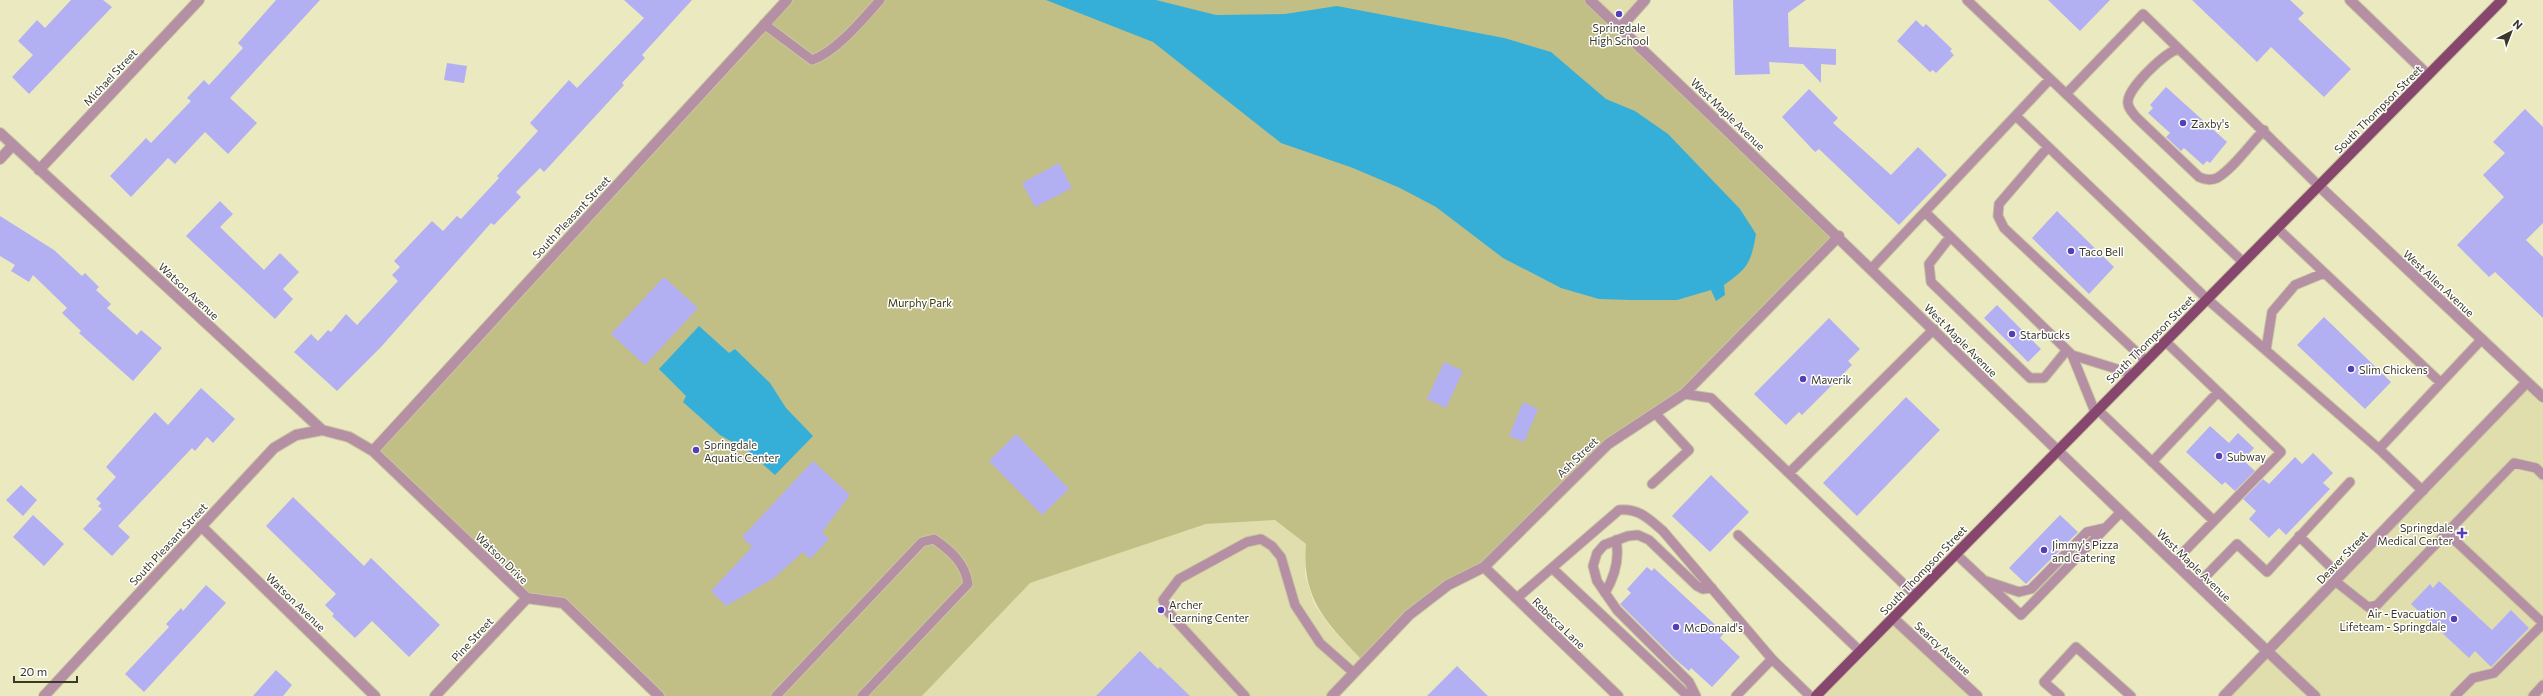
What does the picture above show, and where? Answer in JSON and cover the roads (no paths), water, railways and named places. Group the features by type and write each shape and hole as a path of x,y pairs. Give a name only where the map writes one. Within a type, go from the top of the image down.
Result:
{"main road":[{"name":"South Thompson Street","path":"1816,696 2502,0"}],"street":[{"name":"Michael Street","path":"39,170 198,0"},
{"name":"South Pleasant Street","path":"373,451 787,0"},
{"name":"West Maple Avenue","path":"1590,0 1839,236 2056,451 2315,696"},
{"path":"1620,28 1646,0"},
{"path":"2350,0 2428,75"},
{"name":"Watson Avenue","path":"0,133 322,430 348,437 373,451"},
{"path":"0,159 13,145"},
{"name":"West Allen Avenue","path":"2319,186 2543,397"},
{"name":"Ash Street","path":"1332,696 1409,614 1448,585 1484,566 1603,448 1684,394 1839,236"},
{"name":"Deaver Street","path":"2224,696 2527,382"},
{"name":"South Pleasant Street","path":"44,696 274,448 296,434 322,430"},
{"name":"Watson Drive","path":"373,451 527,598 563,603 659,696"},
{"name":"Watson Avenue","path":"201,526 375,696"},
{"name":"Rebecca Lane","path":"1484,566 1618,696"},
{"name":"Pine Street","path":"435,696 527,598"},
{"name":"Searcy Avenue","path":"1893,618 1977,696"}],"lane":[{"path":"764,24 812,60 822,57 857,25 880,0"},
{"path":"1967,0 2243,262"},
{"path":"2066,94 2143,14 2264,130 2319,186"},
{"path":"2179,49 2172,50 2163,56 2130,92 2128,100 2129,108 2136,117 2199,177 2207,180 2216,178 2224,172 2264,130"},
{"path":"1872,268 2050,79"},
{"path":"2016,116 2207,299 2379,449 2423,491"},
{"path":"2048,147 1999,204 1998,216 2004,228 2014,238 2146,361"},
{"path":"1925,212 2070,353 2096,411 2214,521"},
{"path":"2276,228 2441,383"},
{"path":"1950,237 1929,264 1931,282 2030,378 2044,378 2070,353"},
{"path":"2266,350 2272,312 2295,285 2324,273"},
{"path":"1789,473 1934,329"},
{"path":"2379,449 2482,339"},
{"path":"2165,341 2281,452 2174,562"},
{"path":"2070,353 2133,374"},
{"path":"2152,462 2218,392"},
{"path":"1684,394 1711,398 1915,595"},
{"path":"1652,484 1689,450 1655,413"},
{"path":"2299,536 2360,603 2368,607 2378,605 2514,463 2536,468 2543,475"},
{"path":"2197,585 2237,544 2267,572 2350,482"},
{"path":"1517,598 1619,510 1631,509 1642,514 1663,531 1772,659 1810,696"},
{"path":"1956,554 2021,615 2121,512"},
{"path":"1983,579 2019,592 2031,589 2087,532 2105,528"},
{"path":"2447,533 2543,624 2494,673 2473,678 2455,696"},
{"path":"1696,696 1689,682 1617,610 1597,581 1593,566 1598,553 1604,545 1616,540 1638,535 1649,540 1698,586 1703,589 1712,588"},
{"path":"1738,535 1860,651"},
{"path":"776,696 922,542 934,539 948,549 961,563 968,584 862,696"},
{"path":"1245,696 1169,613 1163,600 1179,579 1247,542 1261,540 1272,546 1281,557 1295,605 1320,643 1354,673"},
{"path":"1605,593 1612,580 1619,554 1616,540"},
{"path":"1552,568 1688,696"},
{"path":"2060,696 2044,682 2076,647 2131,696"},
{"path":"1736,696 1772,659"},
{"path":"2533,696 2543,685"}],"water":[{"path":"1046,0 1156,0 1216,15 1285,14 1337,6 1504,38 1551,52 1606,99 1635,111 1668,134 1740,209 1756,234 1750,258 1743,269 1724,285 1725,295 1716,301 1711,290 1677,300 1630,300 1599,299 1561,288 1503,258 1436,207 1400,188 1353,168 1281,143 1153,42"},
{"path":"699,326 729,353 735,349 770,383 786,408 813,436 775,475 747,450 720,435 683,402 686,396 659,369"}],"place":[{"name":"Springdale High School","path":"1619,14"},
{"name":"Zaxby's","path":"2183,123"},
{"name":"Taco Bell","path":"2071,251"},
{"name":"Starbucks","path":"2012,334"},
{"name":"Slim Chickens","path":"2351,369"},
{"name":"Maverik","path":"1803,379"},
{"name":"Springdale Aquatic Center","path":"696,450"},
{"name":"Subway","path":"2219,456"},
{"name":"Springdale Medical Center","path":"2462,533"},
{"name":"Jimmy's Pizza and Catering","path":"2044,550"},
{"name":"Archer Learning Center","path":"1161,610"},
{"name":"Air - Evacuation Lifeteam - Springdale","path":"2454,619"},
{"name":"McDonald's","path":"1676,627"}],"park label":[{"name":"Murphy Park","path":"920,302"}]}
